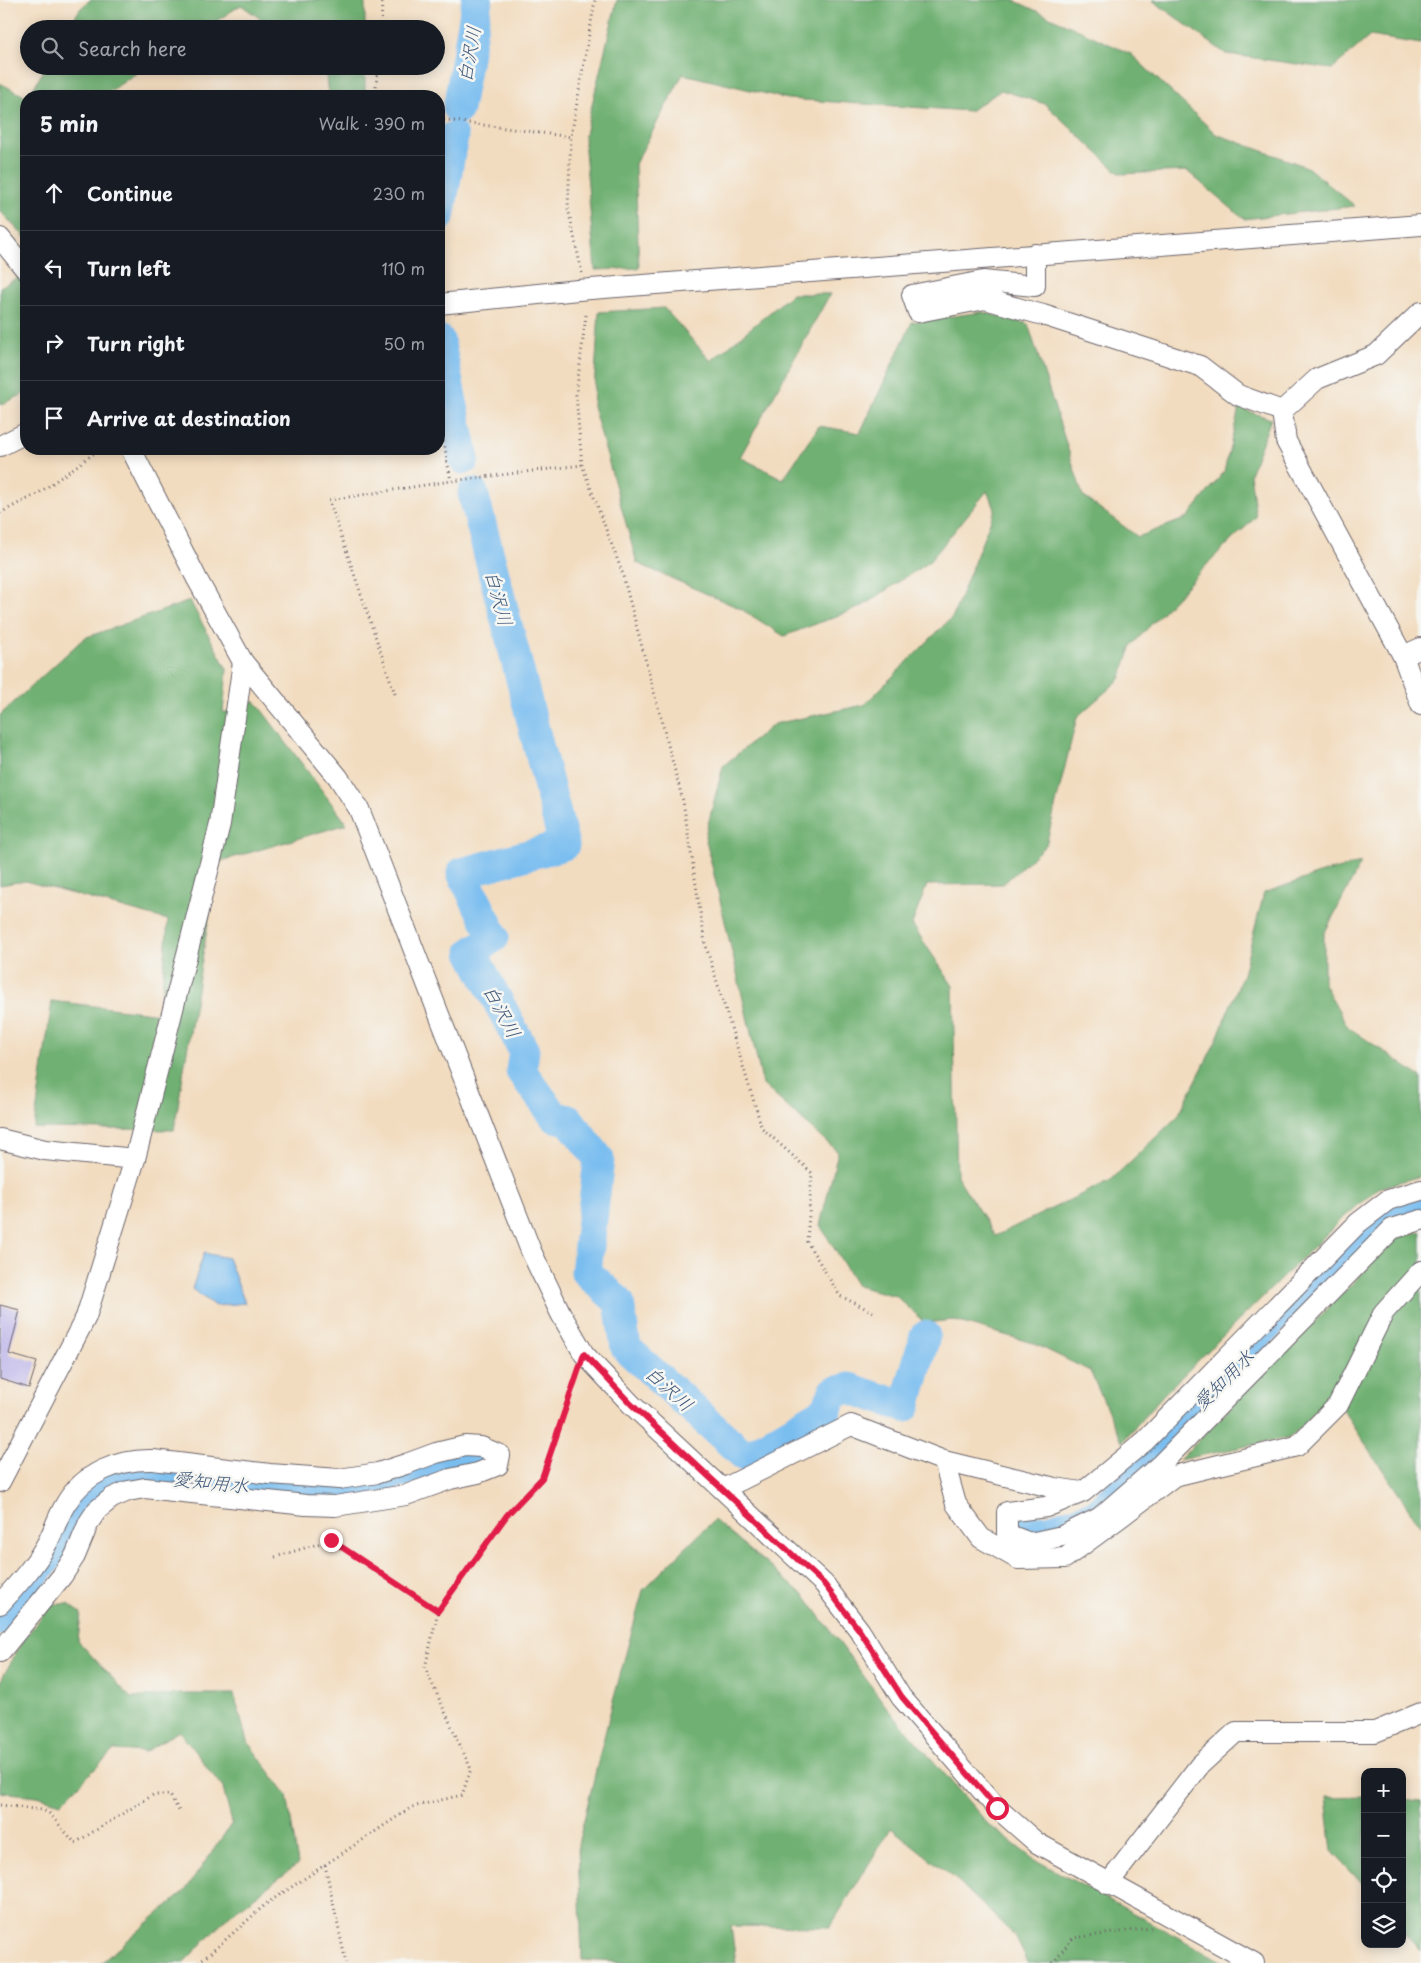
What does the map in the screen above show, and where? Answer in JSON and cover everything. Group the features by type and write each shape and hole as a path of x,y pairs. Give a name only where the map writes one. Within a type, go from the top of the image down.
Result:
{"street":[{"path":"445,303 578,290 1421,225"},
{"path":"0,238 20,263"},
{"path":"1035,254 1035,286 983,281 912,295 918,312 985,299 1043,314 1200,366 1238,395 1282,411"},
{"path":"1282,411 1317,379 1376,355 1421,312"},
{"path":"1282,411 1286,441 1402,656 1421,705"},
{"path":"0,446 20,436"},
{"path":"134,455 197,579 244,662 338,777 359,809 531,1251 561,1314 584,1354 631,1404 824,1584 860,1631 902,1697 997,1808 1037,1843 1108,1884 1254,1963"},
{"path":"1402,656 1421,648"},
{"path":"0,1482 86,1317 134,1159 220,824 244,662"},
{"path":"0,1139 45,1150 134,1159"},
{"path":"1421,1190 1388,1200 1358,1223 1145,1441 1083,1492 1046,1507 1008,1512 1007,1534 1030,1543 1062,1536 1099,1518 1161,1464 1392,1229 1421,1220"},
{"path":"944,1461 956,1504 981,1538 1018,1559 1065,1558 1174,1476 1297,1446 1338,1405 1384,1312 1421,1271"},
{"path":"723,1490 851,1425 944,1461 1055,1488 1083,1492"},
{"path":"0,1604 36,1562 47,1545 65,1505 73,1493 97,1472 116,1464 136,1459 153,1460 270,1474 339,1479 378,1473 436,1453 465,1446 481,1447 500,1455 498,1464 478,1473 450,1479 406,1495 335,1506 306,1505 145,1488 128,1491 112,1498 97,1510 89,1522 75,1556 62,1576 0,1652"},
{"path":"1108,1884 1200,1765 1236,1732 1375,1732 1421,1713"}],"path":[{"path":"381,20 382,0"},
{"path":"582,273 568,208 571,138 595,0"},
{"path":"376,90 377,75"},
{"path":"445,120 571,138"},
{"path":"586,316 576,395 582,465 622,572 682,801 705,943 762,1128 812,1174 807,1242 840,1296 872,1312"},
{"path":"445,452 450,481"},
{"path":"0,513 39,494 92,455"},
{"path":"395,694 329,500 450,481 582,465"},
{"path":"199,1963 266,1904 412,1807 462,1795 470,1769 425,1668 438,1611 507,1515 542,1478 584,1354"},
{"path":"275,1557 331,1540 438,1611"},
{"path":"0,1805 42,1810 49,1813 75,1843 83,1840 153,1796 170,1795 179,1811"},
{"path":"325,1865 346,1963"},
{"path":"1053,1963 1073,1938 1152,1927"}],"green space":[{"path":"90,0 365,0 365,20 262,20 241,5 218,20 73,20 80,9"},
{"path":"617,0 1013,0 1131,54 1216,134 1307,167 1355,206 1244,219 1187,171 1120,174 1045,104 1001,90 970,111 788,99 683,74 635,164 639,268 595,270 584,138"},
{"path":"1152,0 1421,0 1421,44 1370,36 1332,69 1226,54"},
{"path":"41,75 134,75 112,90 32,90"},
{"path":"326,75 365,75 365,90 327,90"},
{"path":"0,83 20,94 20,232 0,211"},
{"path":"20,277 20,396 0,405 0,287"},
{"path":"792,294 830,294 740,457 783,479 819,426 860,433 912,322 982,312 1028,324 1083,496 1138,537 1187,518 1224,472 1239,408 1271,419 1250,474 1256,517 1212,559 1132,645 1120,679 1077,717 1046,845 1003,884 927,885 912,924 953,986 957,1176 995,1236 1111,1180 1178,1116 1216,1041 1243,974 1264,893 1325,872 1361,863 1324,934 1324,984 1348,1027 1421,1077 1421,1176 1378,1188 1341,1220 1163,1395 1122,1442 1090,1371 1033,1343 952,1320 925,1323 896,1296 857,1286 820,1225 838,1152 763,1085 705,836 723,766 774,724 864,705 953,616 995,509 987,491 930,561 861,607 784,636 741,609 637,563 593,406 599,312 664,308 711,361"},
{"path":"190,601 227,669 223,713 255,701 347,824 218,862 174,1130 34,1128 52,1001 160,1014 168,920 25,881 0,885 0,715 84,638"},
{"path":"1421,1231 1421,1527 1332,1394 1291,1437 1179,1460 1397,1238"},
{"path":"714,1520 806,1597 888,1709 989,1825 1032,1858 1225,1963 1028,1963 1015,1936 958,1881 891,1828 830,1927 731,1926 736,1963 632,1963 582,1960 578,1844 612,1705 643,1590"},
{"path":"52,1604 68,1604 81,1613 78,1641 131,1698 181,1694 234,1694 247,1741 287,1795 298,1864 230,1915 183,1963 101,1963 185,1891 232,1823 223,1788 179,1731 145,1752 114,1750 61,1803 37,1796 0,1792 0,1682 23,1640"},
{"path":"1361,1796 1361,1883 1332,1851 1326,1797"},
{"path":"1406,1800 1421,1802 1421,1951 1406,1934"}],"water":[{"path":"204,1253 228,1258 245,1303 215,1306 192,1289"}],"building":[{"path":"0,1305 20,1310 9,1354 37,1362 29,1388 0,1379"}],"waterway":[{"name":"白沢川","path":"458,109 477,0"},
{"name":"白沢川","path":"445,183 453,137"},
{"name":"白沢川","path":"445,369 464,459"},
{"name":"白沢川","path":"473,493 564,845 462,873 494,937 472,952 524,1051 521,1071 555,1117 569,1120 599,1159 586,1272 619,1302 626,1348 746,1457 826,1410 834,1392 849,1388 905,1407 925,1336"},
{"name":"愛知用水","path":"1014,1526 1048,1524 1093,1509 1384,1218 1421,1207"},
{"name":"愛知用水","path":"0,1626 52,1562 80,1506 96,1488 118,1476 138,1473 190,1476 295,1489 348,1490 396,1480 461,1459 495,1459"}],"route":[{"path":"331,1540 438,1611 507,1515 542,1478 584,1354 631,1404 824,1584 860,1631 902,1697 997,1808"}]}
